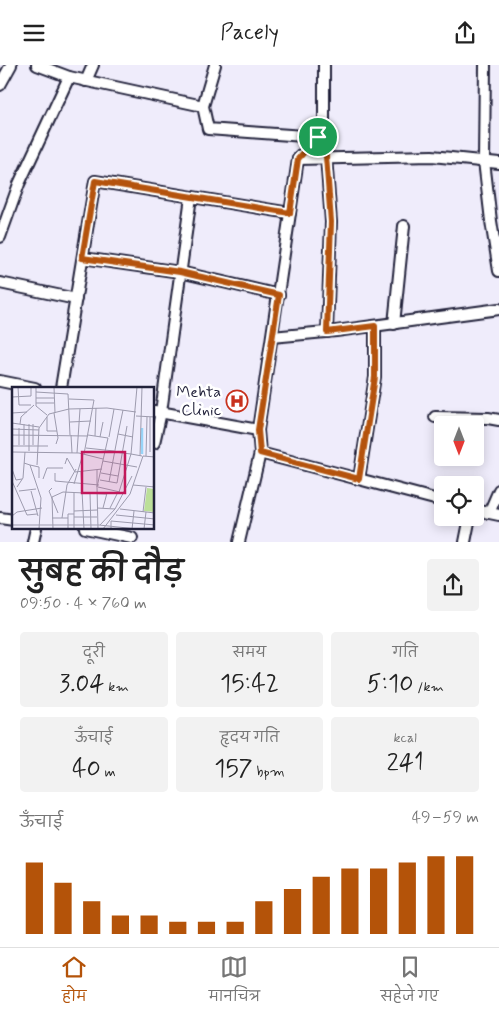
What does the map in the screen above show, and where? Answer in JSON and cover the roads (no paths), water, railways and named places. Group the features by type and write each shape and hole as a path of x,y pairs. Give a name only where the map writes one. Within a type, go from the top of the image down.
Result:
{"street":[{"path":"0,85 10,65"},
{"path":"36,65 69,77 203,106"},
{"path":"86,81 93,65"},
{"path":"215,65 203,106 208,129 321,133"},
{"path":"324,65 321,133 327,158 331,222 327,332"},
{"path":"485,65 484,161 499,271"},
{"path":"0,237 19,184 69,77"},
{"path":"239,542 260,453 258,430 298,159 321,133"},
{"path":"298,159 432,156 499,163"},
{"path":"61,387 95,181 290,213"},
{"path":"155,433 191,197"},
{"path":"394,324 404,226"},
{"path":"82,258 180,272 279,295"},
{"path":"0,283 76,299"},
{"path":"272,337 394,324 499,309"},
{"path":"359,479 375,377 375,326"},
{"path":"0,381 29,387"},
{"path":"157,412 258,430"},
{"path":"484,418 499,420"},
{"path":"260,453 434,499"},
{"path":"494,514 499,490"},
{"path":"465,542 468,526"},
{"path":"33,542 36,529"},
{"path":"92,529 132,536"}],"place":[{"name":"Mehta Clinic","path":"237,401"}]}
